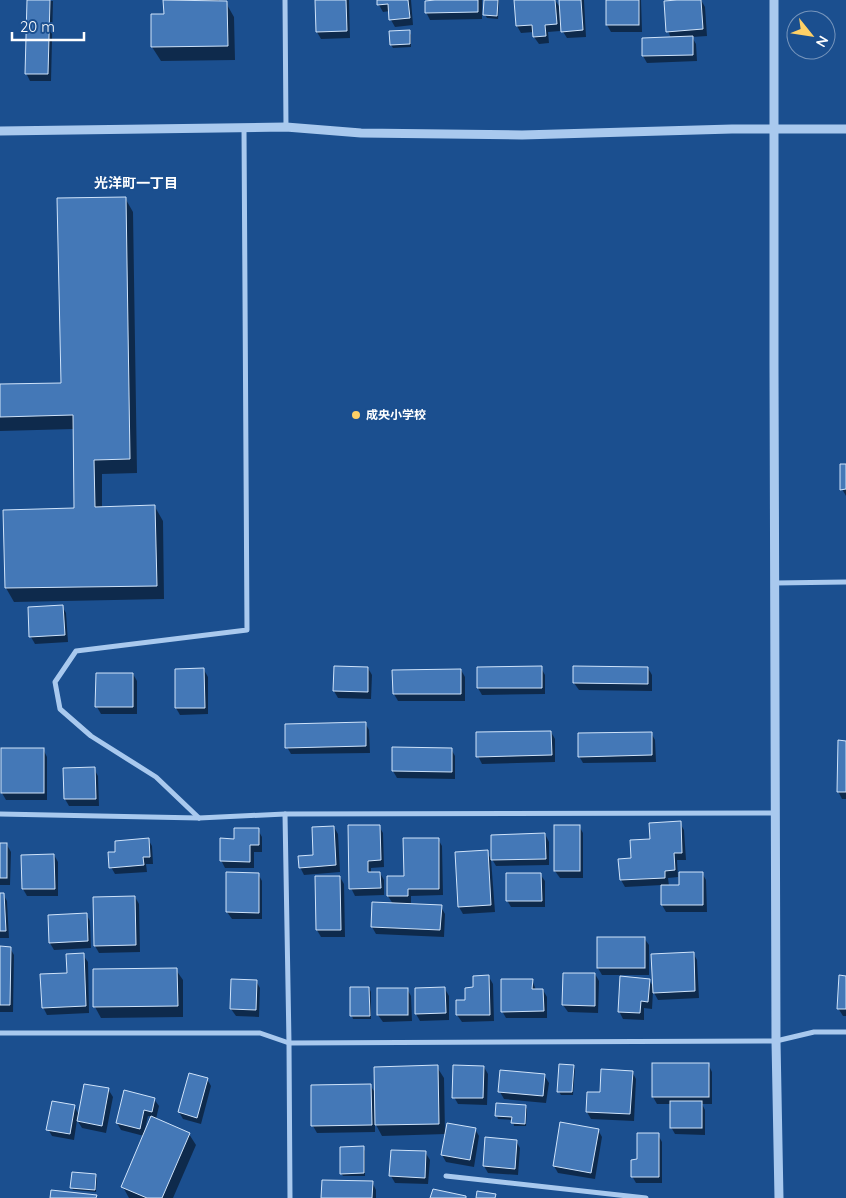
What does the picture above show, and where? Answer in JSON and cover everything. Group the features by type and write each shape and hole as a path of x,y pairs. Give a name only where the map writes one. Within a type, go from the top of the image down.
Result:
{"street":[{"path":"285,0 286,126"},
{"path":"774,0 776,1041 779,1198"},
{"path":"0,131 286,126 361,133 503,134 732,129 846,129"},
{"path":"199,818 156,777 91,736 60,709 55,682 76,651 247,630 244,128"},
{"path":"775,583 846,582"},
{"path":"0,814 199,818 285,814 776,813"},
{"path":"285,814 290,1198"},
{"path":"0,1033 260,1033 289,1043 776,1041 814,1032 846,1032"},
{"path":"446,1176 646,1198"}],"building":[{"path":"27,0 50,0 48,74 25,74"},
{"path":"163,0 227,1 228,46 151,47 151,14 164,14"},
{"path":"315,0 346,0 347,31 316,32"},
{"path":"377,0 408,0 410,18 389,20 388,4 377,5"},
{"path":"478,0 478,12 425,13 425,1"},
{"path":"484,0 498,0 497,16 483,15"},
{"path":"514,0 555,0 557,24 545,25 546,36 533,37 532,25 516,26"},
{"path":"559,0 581,0 583,30 561,32"},
{"path":"606,0 639,0 639,25 606,25"},
{"path":"701,0 703,29 666,32 664,1"},
{"path":"410,30 410,44 390,45 389,31"},
{"path":"693,36 693,55 642,56 642,38"},
{"path":"126,197 130,459 94,460 95,507 155,505 157,586 5,588 3,510 74,508 73,415 0,417 0,384 61,383 57,198"},
{"path":"840,464 846,464 846,489 840,490"},
{"path":"63,605 65,635 29,637 28,607"},
{"path":"334,666 368,667 368,692 333,691"},
{"path":"542,666 542,688 477,688 477,667"},
{"path":"573,666 648,667 648,684 573,683"},
{"path":"204,668 205,708 175,708 175,669"},
{"path":"461,669 461,694 393,694 392,670"},
{"path":"96,673 133,673 133,707 95,707"},
{"path":"366,722 366,746 285,748 285,724"},
{"path":"551,731 552,755 476,757 476,732"},
{"path":"652,732 652,755 578,757 578,733"},
{"path":"838,740 846,741 846,792 837,792"},
{"path":"392,747 452,748 452,772 392,771"},
{"path":"1,748 44,748 44,793 1,793"},
{"path":"95,767 96,799 64,799 63,768"},
{"path":"681,821 682,853 674,853 675,870 665,871 665,878 620,880 618,859 631,858 630,840 650,839 649,823"},
{"path":"348,825 380,825 381,860 368,861 368,872 380,872 381,888 349,889"},
{"path":"554,825 580,825 580,871 554,871"},
{"path":"334,826 336,865 299,868 298,856 313,855 312,827"},
{"path":"234,828 259,828 259,845 250,845 250,862 220,861 220,838 234,839"},
{"path":"545,833 546,859 491,860 491,835"},
{"path":"149,838 150,857 143,857 144,865 109,868 108,852 115,852 115,841"},
{"path":"403,838 439,838 439,889 408,889 408,896 387,896 387,876 404,876"},
{"path":"0,843 7,843 7,878 0,878"},
{"path":"488,850 491,905 458,907 455,852"},
{"path":"54,854 55,889 22,889 21,855"},
{"path":"226,872 259,873 259,913 226,912"},
{"path":"679,872 703,872 703,905 661,905 661,885 679,885"},
{"path":"506,873 541,873 542,901 506,901"},
{"path":"315,876 340,876 341,930 316,930"},
{"path":"0,893 4,893 6,931 0,931"},
{"path":"135,896 136,945 94,946 93,897"},
{"path":"372,902 442,905 440,930 371,927"},
{"path":"87,913 88,941 49,943 48,915"},
{"path":"597,937 645,937 645,968 597,968"},
{"path":"0,946 11,947 10,1005 0,1005"},
{"path":"694,952 695,991 653,993 651,954"},
{"path":"84,953 86,1006 42,1008 40,974 67,973 66,954"},
{"path":"177,968 178,1006 93,1007 93,969"},
{"path":"563,973 595,973 595,1006 562,1005"},
{"path":"489,975 490,1015 456,1015 456,1000 465,1000 465,988 473,987 473,976"},
{"path":"839,975 846,976 846,1009 837,1009"},
{"path":"620,976 650,979 648,1002 641,1001 640,1013 618,1012"},
{"path":"231,979 257,980 256,1010 230,1009"},
{"path":"501,979 533,979 532,989 543,989 544,1011 501,1012"},
{"path":"350,987 369,987 370,1016 350,1016"},
{"path":"445,987 446,1013 415,1014 415,988"},
{"path":"377,988 408,988 408,1015 377,1015"},
{"path":"652,1063 709,1063 709,1097 652,1097"},
{"path":"559,1064 574,1065 572,1092 557,1092"},
{"path":"438,1065 439,1124 375,1125 374,1067"},
{"path":"453,1065 484,1066 483,1098 452,1098"},
{"path":"601,1069 633,1071 630,1114 586,1112 587,1092 600,1092"},
{"path":"500,1070 545,1074 543,1096 498,1092"},
{"path":"189,1073 208,1078 197,1118 178,1112"},
{"path":"84,1084 109,1088 102,1126 77,1121"},
{"path":"371,1084 372,1125 311,1126 311,1085"},
{"path":"124,1090 155,1098 152,1112 144,1110 140,1129 116,1123"},
{"path":"52,1101 75,1105 70,1134 46,1130"},
{"path":"670,1101 702,1101 702,1128 670,1128"},
{"path":"496,1103 526,1105 525,1124 511,1123 512,1117 495,1116"},
{"path":"151,1116 190,1133 162,1198 147,1198 121,1187"},
{"path":"560,1122 599,1129 591,1173 553,1166"},
{"path":"447,1123 476,1128 470,1160 441,1155"},
{"path":"637,1133 659,1133 659,1177 631,1177 631,1160 637,1159"},
{"path":"485,1137 517,1140 515,1169 483,1166"},
{"path":"364,1146 364,1173 340,1174 340,1147"},
{"path":"391,1150 426,1151 425,1178 389,1176"},
{"path":"72,1172 96,1174 95,1190 70,1188"},
{"path":"322,1180 373,1181 372,1198 321,1198"},
{"path":"433,1189 466,1196 466,1198 430,1198"},
{"path":"51,1190 97,1195 96,1198 50,1198"},
{"path":"477,1191 496,1194 495,1198 476,1198"}],"place":[{"name":"成央小学校","path":"356,415"}],"district":[{"name":"光洋町一丁目","path":"136,183"}]}
